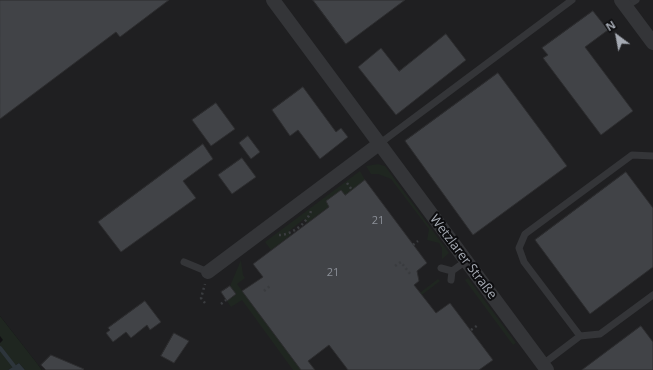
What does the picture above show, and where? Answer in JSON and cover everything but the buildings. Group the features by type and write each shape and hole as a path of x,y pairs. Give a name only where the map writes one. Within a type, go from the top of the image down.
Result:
{"street":[{"name":"Wetzlarer Straße","path":"273,0 545,367"},
{"path":"627,2 653,43"},
{"path":"208,272 379,144"}],"lane":[{"path":"379,144 572,0"},
{"path":"580,336 524,262 519,248 525,234 632,155 653,156"},
{"path":"451,280 452,271 466,261"},
{"path":"184,262 208,272"},
{"path":"441,268 452,271"},
{"path":"545,367 580,336 600,334 653,294"}],"path":[{"path":"347,183 352,190"},
{"path":"277,235 287,235 293,232 308,219 311,210"},
{"path":"413,245 418,241"},
{"path":"395,266 401,262 411,275"},
{"path":"205,303 201,298 208,272"},
{"path":"264,291 270,286"},
{"path":"221,304 226,300"},
{"path":"471,330 478,325"}],"shaded area":[{"path":"0,0 653,0 653,370 42,370 0,316"},
{"path":"378,164 385,166 449,253 442,259 442,248 439,243 427,240 429,229 391,179 378,174 371,174 366,166"},
{"path":"360,171 365,180 307,223 304,219 289,231 291,235 271,250 265,242"},
{"path":"241,260 243,275 245,278 237,284 301,370 293,370 242,300 231,307 227,301 236,294 230,286"},
{"path":"468,278 516,343 513,345 465,280"},
{"path":"438,279 440,281 356,345 366,334"},
{"path":"0,316 42,370 25,370 19,363 8,370 0,370 0,343 3,340 0,336"},
{"path":"19,363 25,370 8,370"}],"waterway":[{"path":"0,348 14,366"}]}
